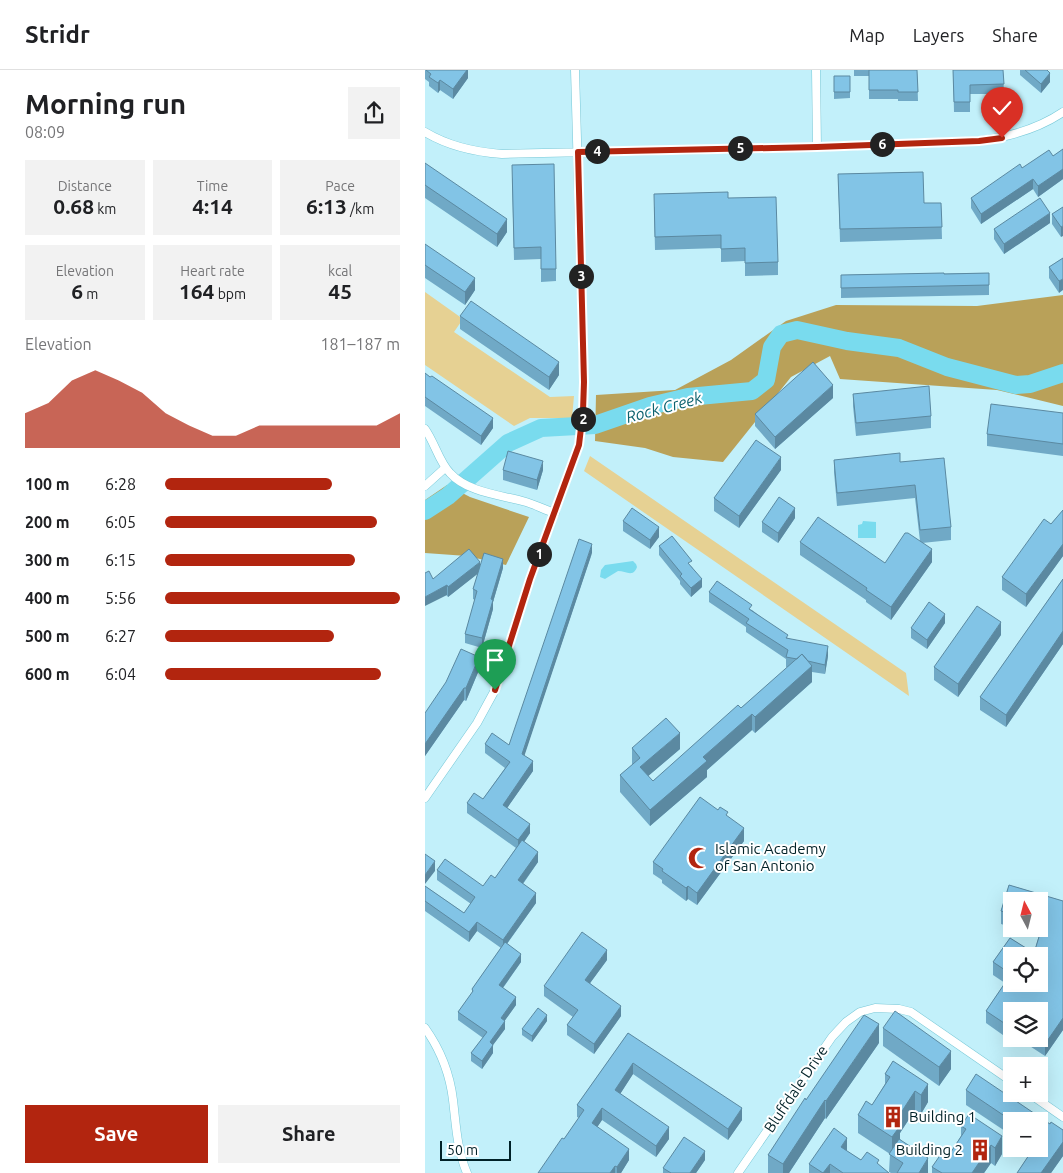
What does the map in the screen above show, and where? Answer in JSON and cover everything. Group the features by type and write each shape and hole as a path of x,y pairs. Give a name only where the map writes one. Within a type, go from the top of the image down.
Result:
{"street":[{"path":"425,798 472,730 492,696 530,579 581,439 583,411 575,70"},
{"path":"816,70 817,147"},
{"path":"425,132 457,146 491,153 817,147 979,141 1002,138 1039,125 1063,112"},
{"path":"425,429 445,468 456,479 469,486 555,513"},
{"path":"425,486 445,468"},
{"name":"Bluffdale Drive","path":"738,1173 832,1037 846,1022 860,1012 886,1007 911,1012 1003,1075"},
{"path":"425,1028 436,1046 449,1081 459,1146 467,1173"},
{"path":"1042,1102 1063,1116"}],"shaded area":[{"path":"425,292 463,319 454,332 550,397 574,396 572,418 530,418 514,426 425,365"},
{"path":"1063,295 1063,406 997,390 840,379 830,356 791,377 723,462 673,457 645,448 595,441 596,395 675,390 731,360 786,321 836,305 977,306"},
{"path":"590,456 906,673 909,696 584,471"},
{"path":"447,485 470,497 529,517 506,565 467,556 425,553 425,500"}],"water":[{"path":"863,521 876,522 876,538 858,538 858,525 862,524"},
{"path":"633,561 637,567 631,573 618,571 605,579 600,577 601,570 605,565"}],"building":[{"path":"426,70 467,70 453,89 440,80 438,83 429,77 431,74"},
{"path":"869,70 917,70 918,92 869,90"},
{"path":"953,70 1003,70 1004,84 970,85 970,102 954,102"},
{"path":"1025,70 1047,70 1050,73 1041,84"},
{"path":"834,76 850,76 850,92 834,92"},
{"path":"1063,149 1063,169 1038,186 1033,179 981,214 971,198 1020,164 1022,168 1049,150 1053,156"},
{"path":"425,163 507,219 497,234 425,185"},
{"path":"554,164 556,269 541,269 541,247 514,248 512,165"},
{"path":"923,172 924,203 941,203 942,227 840,229 838,174"},
{"path":"728,192 728,198 776,197 778,262 745,263 745,248 721,249 721,235 655,237 654,194"},
{"path":"1040,198 1050,213 1004,244 994,229"},
{"path":"1063,207 1063,226 1061,227 1052,214"},
{"path":"425,244 475,278 465,292 425,265"},
{"path":"1063,258 1063,279 1059,281 1049,267"},
{"path":"989,273 989,285 841,288 841,275"},
{"path":"471,301 559,362 549,377 460,316"},
{"path":"813,362 833,385 775,437 755,414"},
{"path":"425,373 493,418 481,436 425,397"},
{"path":"929,386 931,416 856,423 853,394"},
{"path":"991,404 1063,413 1063,444 987,434"},
{"path":"756,440 781,457 739,516 714,498"},
{"path":"508,451 543,461 537,480 503,470"},
{"path":"900,453 900,462 944,458 951,527 920,530 915,485 837,493 834,460"},
{"path":"779,497 795,508 778,533 762,522"},
{"path":"632,508 659,527 650,540 623,521"},
{"path":"1063,510 1063,544 1026,594 1002,577 1044,519 1051,524"},
{"path":"818,517 885,563 905,533 908,533 932,549 891,607 866,590 867,588 800,542"},
{"path":"672,536 692,561 688,563 702,579 691,588 659,546"},
{"path":"579,539 592,544 522,754 533,761 503,805 530,824 518,840 467,803 474,793 483,799 510,762 485,744 492,733 509,745"},
{"path":"469,549 480,562 448,587 447,585 425,597 425,573 429,571 433,579"},
{"path":"484,553 503,559 482,638 465,634 477,591 473,589"},
{"path":"1063,579 1063,631 1006,715 980,697"},
{"path":"717,581 752,605 749,609 788,635 786,638 828,646 825,665 808,661 802,654 797,659 786,657 788,650 746,623 749,619 709,592"},
{"path":"929,602 945,614 927,640 911,628"},
{"path":"977,606 1001,622 958,684 934,667"},
{"path":"461,649 479,657 466,688 464,688 425,744 425,713 446,682"},
{"path":"802,654 812,666 755,717 752,714 703,757 707,761 650,810 620,775 640,758 632,748 666,718 680,733 640,767 653,781 738,705 741,708"},
{"name":"Islamic Academy of San Antonio","path":"700,797 718,810 720,807 728,812 726,815 744,828 697,893 688,886 686,888 653,862"},
{"path":"522,840 538,852 518,880 536,893 503,940 477,922 469,932 425,901 425,886 464,913 475,897 437,870 445,859 483,886 491,875 495,878"},
{"path":"425,854 435,861 425,875"},
{"path":"1009,885 1033,892 1007,892"},
{"path":"1048,897 1063,901 1063,1018 1048,1040 1048,1002 1003,1002 1003,1022 986,1011 1003,986 1003,992 1048,992 1048,947 1036,947 1039,938 1048,937"},
{"path":"582,932 607,950 585,980 621,1006 594,1044 567,1025 578,1010 544,986"},
{"path":"1010,938 1024,947 1004,947"},
{"path":"505,942 521,954 499,985 516,997 501,1018 505,1021 490,1042 493,1045 482,1061 471,1053 487,1032 458,1012"},
{"path":"1003,948 1003,969 993,962"},
{"path":"538,1008 547,1015 532,1036 522,1029"},
{"path":"895,1011 951,1051 939,1067 883,1028"},
{"path":"864,1015 879,1024 825,1100 783,1164 768,1155 805,1098 806,1100"},
{"path":"628,1033 742,1108 728,1129 633,1063 615,1090 669,1127 656,1146 602,1108 592,1123 629,1149 617,1167 615,1166 610,1173 538,1173 584,1110 577,1105"},
{"path":"893,1061 928,1084 921,1095 915,1091 895,1122 900,1126 892,1137 858,1115 866,1101 872,1105 890,1077 885,1074"},
{"path":"976,1074 1003,1092 1003,1102 1017,1102 1032,1112 1003,1112 1003,1115 966,1090"},
{"path":"969,1114 1002,1136 995,1148 991,1145 972,1173 942,1173 932,1167 941,1154 947,1158 966,1129 961,1126"},
{"path":"1051,1122 1063,1130 1063,1142 1041,1173 1017,1173 1028,1157 1048,1157 1048,1123 1050,1124"},
{"path":"834,1128 847,1138 841,1147 861,1160 867,1152 879,1160 877,1163 889,1173 843,1173 830,1164 823,1173 809,1164"},
{"path":"684,1137 705,1151 690,1173 671,1173 663,1168"},
{"path":"899,1139 928,1158 919,1173 897,1173 903,1163 889,1154"}],"waterway":[{"name":"Rock Creek","path":"425,511 448,496 508,443 541,428 595,425 650,406 688,397 752,391 766,380 772,347 781,334 797,330 847,341 899,348 947,367 1016,385 1030,384 1063,373"}],"place":[{"name":"Islamic Academy of San Antonio","path":"699,858"},
{"name":"Building 1","path":"893,1117"},
{"name":"Building 2","path":"980,1150"}],"route":[{"path":"495,690 530,579 581,439 584,382 578,152 836,146 979,141 1002,138"}]}
